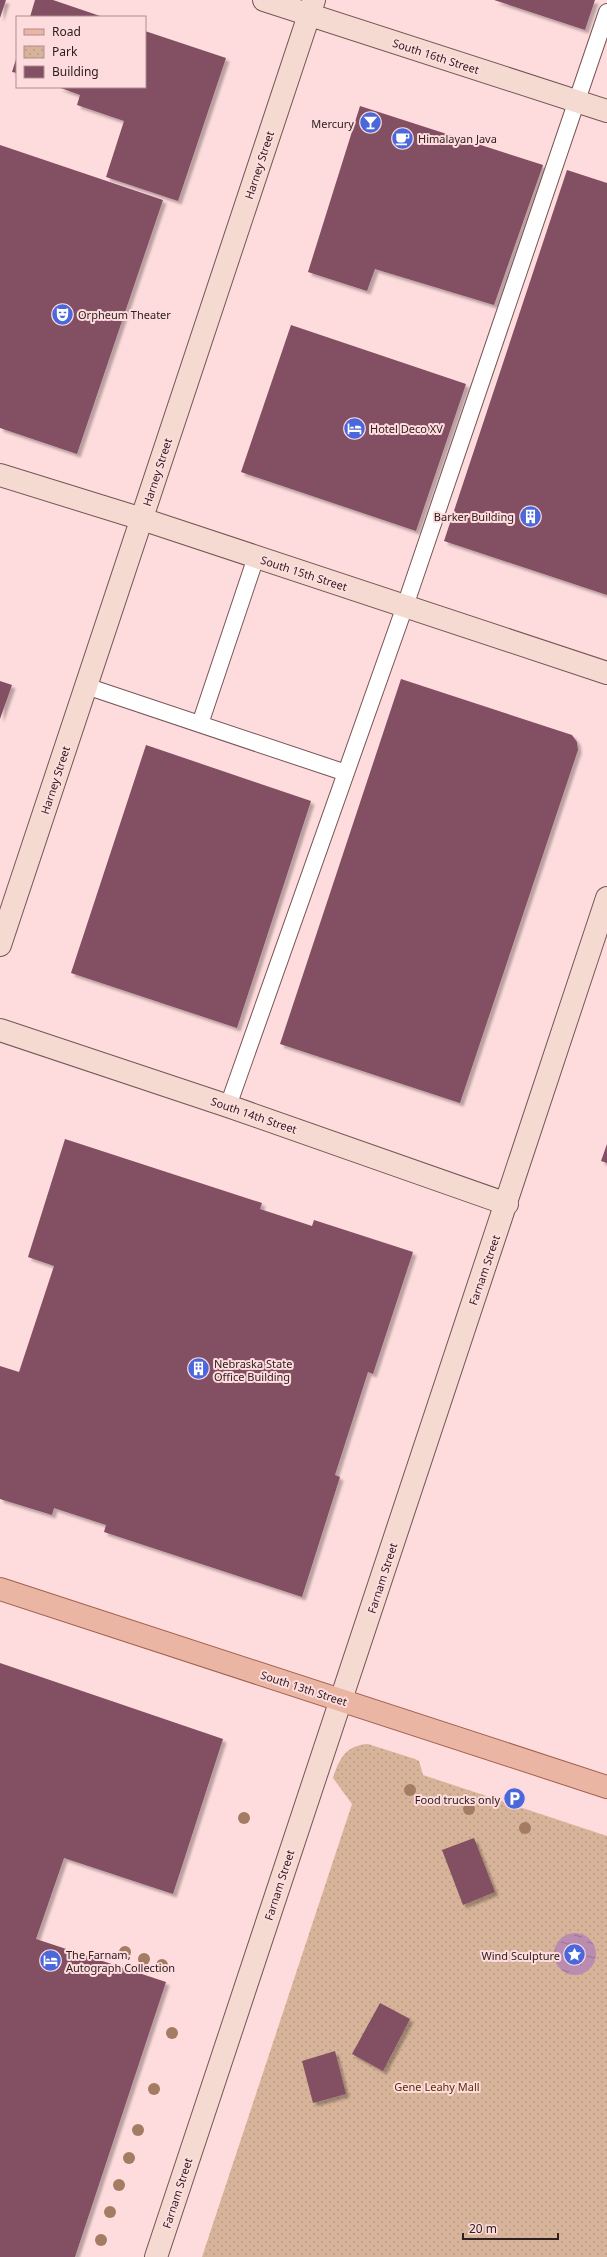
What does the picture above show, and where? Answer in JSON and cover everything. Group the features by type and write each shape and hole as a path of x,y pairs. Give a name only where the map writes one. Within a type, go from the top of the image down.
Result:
{"main road":[{"name":"South 16th Street","path":"264,0 312,7 607,111"},
{"name":"Harney Street","path":"0,945 312,7"},
{"name":"South 15th Street","path":"0,475 142,519 607,673"},
{"name":"Farnam Street","path":"156,2257 490,1250 507,1204 607,898"},
{"name":"South 14th Street","path":"0,1030 228,1106 507,1204"},
{"name":"South 13th Street","path":"0,1589 607,1788"}],"lane":[{"path":"228,1106 405,606 607,12"},
{"path":"200,724 256,557"},
{"path":"86,686 346,773"}],"green space":[{"name":"Gene Leahy Mall","path":"368,1744 419,1761 423,1775 607,1836 607,2257 202,2257 352,1804 333,1778 344,1754 354,1747"}],"water":[{"path":"575,1933 590,1939 596,1954 590,1969 575,1975 560,1969 554,1954 560,1939"}],"building":[{"path":"0,0 6,0 0,18"},
{"path":"35,0 53,0 100,16 30,16"},
{"path":"494,0 595,0 585,30"},
{"path":"146,31 226,58 178,201 106,177 124,121 77,105 80,95 61,88 146,88"},
{"path":"16,59 16,73 12,72"},
{"path":"360,106 543,165 494,305 375,269 367,291 308,272"},
{"name":"Orpheum Theater","path":"0,145 163,200 77,454 0,428"},
{"path":"567,170 607,183 607,595 444,541"},
{"name":"Hotel Deco XV","path":"291,325 466,384 416,531 241,472"},
{"path":"401,679 572,735 577,742 578,750 460,1103 280,1044"},
{"path":"0,681 12,685 0,719"},
{"path":"146,745 311,801 237,1028 71,973"},
{"name":"Nebraska State Office Building","path":"65,1139 262,1203 260,1209 312,1226 314,1220 413,1252 373,1374 368,1372 335,1475 340,1477 302,1597 104,1532 106,1525 54,1508 52,1515 0,1499 0,1366 19,1372 54,1266 28,1257"},
{"path":"607,1144 607,1163 601,1161"},
{"name":"The Farnam, Autograph Collection","path":"0,1663 223,1739 173,1894 64,1858 36,1939 166,1982 75,2257 0,2257"},
{"path":"474,1838 495,1892 463,1905 442,1850"},
{"path":"380,2003 410,2019 383,2071 352,2054"},
{"path":"335,2051 346,2094 313,2103 302,2061"}],"place":[{"name":"Mercury","path":"370,123"},
{"name":"Himalayan Java","path":"402,138"},
{"name":"Orpheum Theater","path":"62,314"},
{"name":"Hotel Deco XV","path":"354,428"},
{"name":"Barker Building","path":"530,516"},
{"name":"Nebraska State Office Building","path":"198,1369"},
{"name":"Food trucks only","path":"515,1799"},
{"name":"Wind Sculpture","path":"575,1955"},
{"name":"The Farnam, Autograph Collection","path":"51,1960"}]}
